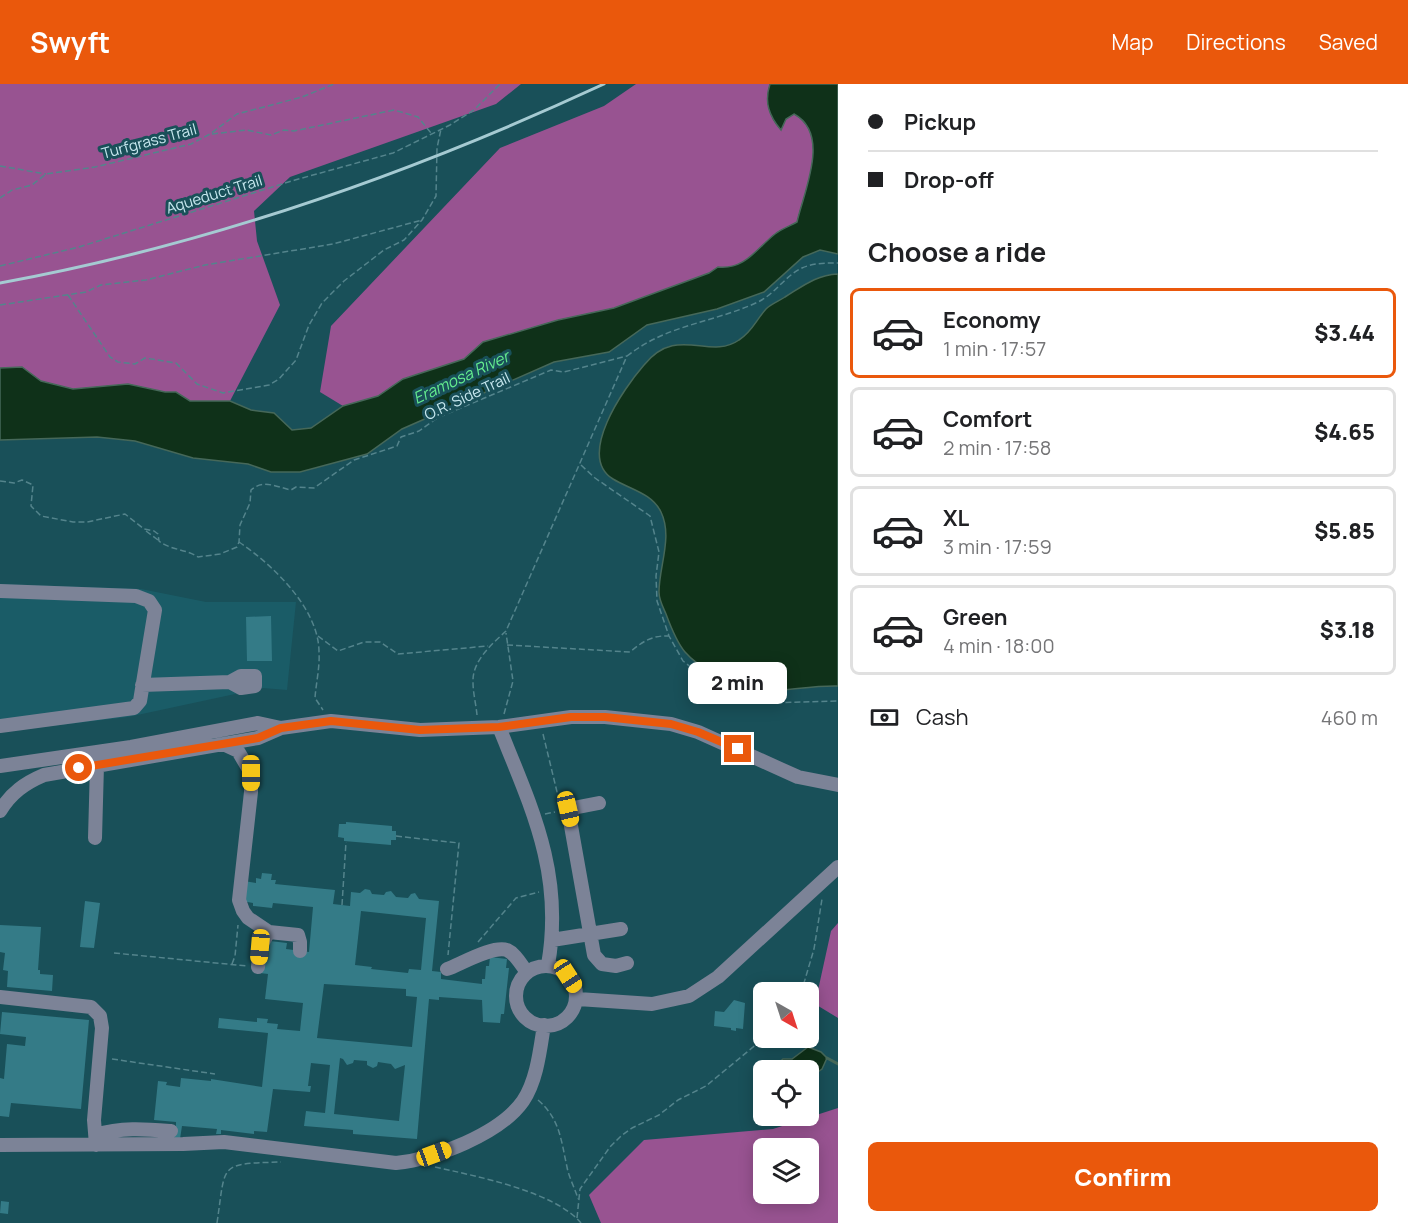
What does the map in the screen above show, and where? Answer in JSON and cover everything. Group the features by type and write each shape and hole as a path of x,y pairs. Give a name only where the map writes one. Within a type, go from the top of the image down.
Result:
{"lane":[{"path":"0,591 146,598 153,605 154,615 140,701 131,710 0,726"},
{"path":"142,685 230,682"},
{"path":"0,811 14,792 27,782 44,775 264,737 281,728 331,721 420,730 501,727 571,717 605,717 671,724 719,740 798,777 838,785"},
{"path":"0,766 130,747 258,723 281,728"},
{"path":"501,727 535,817 550,869 552,940 548,965"},
{"path":"223,744 238,751 251,773 239,900 243,911 248,918 268,932 298,936 300,951"},
{"path":"95,838 97,765"},
{"path":"599,803 564,810 594,955 602,964 616,966 627,963"},
{"path":"578,999 652,1004 689,996 718,977 838,867"},
{"path":"552,940 621,929"},
{"path":"255,967 260,947 268,932"},
{"path":"447,969 499,949 513,954 526,972"},
{"path":"548,965 559,968 568,976 575,987 578,999 565,1020 554,1025 534,1022 523,1014 516,993 519,981 526,972 535,967 548,965"},
{"path":"0,997 91,1007 100,1016 102,1028 94,1120 96,1140"},
{"path":"0,1145 96,1140 183,1144 224,1142 396,1163 414,1161 492,1129 512,1113 528,1091 539,1054 544,1025"},
{"path":"96,1140 112,1130 138,1128 171,1131"}],"path":[{"name":"Turfgrass Trail","path":"0,198 12,190 32,185 46,174 133,158 191,144 210,134 237,114 302,97 334,84"},
{"name":"Aqueduct Trail","path":"0,266 79,248 284,183 393,153 474,110 500,84"},
{"path":"210,134 246,130 271,135 284,130 294,131 394,110 418,117 432,134"},
{"path":"68,295 110,357 118,362 135,364 145,358 176,363 197,384 223,393 246,391 269,385 289,369 296,360 309,326 322,303 344,281 384,250 404,240 422,220 436,196 437,148 441,129"},
{"path":"0,166 46,174"},
{"path":"0,305 86,292 102,285 146,280 205,265 333,244 422,220"},
{"path":"478,728 472,679 478,663 489,646 506,631 627,356 652,338 760,301 777,290 801,268 814,264 838,263"},
{"name":"O.R. Side Trail","path":"239,543 240,525 249,503 251,490 255,485 270,484 291,490 296,487 314,488 347,464 397,446 401,437 419,431 437,418 491,394 551,370 564,372 627,356"},
{"path":"580,465 650,516 658,552 657,602 669,636 683,661 744,698 768,703 838,701"},
{"path":"0,481 14,483 22,480 33,485 31,506 41,516 87,522 125,514 159,541 198,557 220,554 237,547 239,543 251,550 304,603 317,636 320,651 315,698 331,721"},
{"path":"144,530 154,531 158,534 159,541"},
{"path":"501,727 513,681 506,631"},
{"path":"317,636 338,651 372,642 380,642 398,654 489,646"},
{"path":"507,645 630,652 642,642 653,637 669,636"},
{"path":"535,817 564,810 540,722"},
{"path":"396,836 459,843 447,969"},
{"path":"342,905 346,842"},
{"path":"472,948 520,895 551,890"},
{"path":"804,982 814,949 822,898"},
{"path":"232,965 235,956 238,918"},
{"path":"114,953 255,967"},
{"path":"577,1218 580,1189 610,1147 621,1136 659,1115 678,1100 706,1086 753,1047"},
{"path":"105,1059 215,1074"},
{"path":"528,1091 546,1107 560,1128 567,1168 578,1200"},
{"path":"217,1223 223,1179 228,1169 238,1163 282,1161"},
{"path":"436,1167 504,1183 547,1200 577,1218 581,1223"}],"shaded area":[{"path":"0,84 521,84 496,104 290,177 254,211 257,241 280,305 230,401 190,401 176,392 165,392 128,384 73,389 41,381 22,367 0,368"},
{"path":"636,84 770,84 768,102 777,125 781,130 786,119 794,114 805,124 811,136 812,164 797,222 777,232 750,257 736,265 718,267 709,273 614,308 558,320 483,342 464,359 403,379 378,396 343,406 320,392 331,326 500,148 604,106"},
{"path":"0,584 141,589 206,602 296,602 287,690 263,688 128,717 0,732"},
{"path":"838,923 838,1018 819,1006 819,986 831,931"},
{"path":"838,1108 838,1223 601,1223 589,1195 644,1140 773,1129 782,1126 819,1126 819,1114"}],"water":[{"name":"Eramosa River","path":"770,84 838,84 838,254 820,250 803,257 764,292 717,309 647,325 609,352 554,362 402,429 367,454 300,472 271,472 248,464 193,458 135,441 97,437 0,440 0,368 22,367 41,381 73,389 128,384 165,392 176,392 190,401 230,401 251,410 274,413 292,430 311,428 343,406 378,396 403,379 464,359 483,342 558,320 614,308 709,273 718,267 743,262 777,232 797,222 812,164 811,135 805,123 794,114 786,119 781,130 773,119 768,103"},
{"path":"838,274 838,686 763,691 738,689 728,685 698,664 685,652 675,637 659,595 666,541 661,512 652,500 613,479 603,468 599,455 601,439 607,422 626,389 656,353 681,345 716,347 728,345 747,333 770,306 810,282 823,276"},
{"path":"807,1048 821,1052 827,1058 819,1071 819,1060 782,1060 792,1059"}],"building":[{"path":"271,616 272,661 247,661 246,617"},
{"path":"346,822 392,826 392,831 396,831 396,840 391,840 391,845 344,841 344,838 338,837 339,824 346,824"},
{"path":"262,873 272,874 271,880 276,880 275,884 335,890 333,904 350,906 351,892 360,893 365,889 370,890 372,894 384,895 391,891 396,897 408,898 415,893 419,899 439,901 432,971 441,972 441,979 482,984 490,957 507,959 506,968 509,968 504,1014 501,1014 500,1023 483,1022 482,1000 439,997 439,1000 429,999 417,1139 353,1134 353,1130 304,1126 306,1111 325,1113 330,1065 311,1063 308,1086 311,1086 310,1092 273,1089 267,1132 254,1131 254,1134 221,1130 221,1134 216,1134 217,1129 182,1126 180,1139 170,1137 172,1125 176,1126 176,1122 154,1120 158,1081 180,1087 181,1078 211,1081 211,1079 262,1087 268,1033 218,1028 219,1018 257,1022 257,1018 268,1019 267,1023 278,1024 277,1029 300,1031 303,1003 265,999 268,974 260,973 261,961 268,961 270,941 287,943 286,949 309,952 313,907 273,903 272,908 253,906 253,903 242,901 244,881 256,883 256,878 261,879","holes":["361,911 426,918 421,970 409,969 408,973 355,965","324,984 406,989 406,996 417,997 412,1047 317,1038","340,1058 347,1065 353,1063 354,1060 367,1061 367,1065 373,1068 378,1062 391,1064 395,1069 405,1065 399,1121 334,1114"]},
{"path":"85,901 100,903 94,948 80,947"},
{"path":"0,925 41,927 38,970 40,974 53,975 52,991 7,987 8,971 3,970 5,953 0,952"},
{"path":"734,1000 745,1003 743,1029 736,1028 736,1031 731,1028 714,1026 715,1011 724,1012"},
{"path":"2,1012 89,1020 81,1109 11,1103 9,1117 0,1116 0,1078 4,1079 7,1044 25,1046 26,1037 0,1034"},
{"path":"1,1201 9,1202 8,1214 0,1213"}],"waterway":[{"path":"827,1058 838,1064"}],"railway":[{"path":"0,283 156,248 308,203 458,147 604,84"}],"route":[{"path":"79,768 264,737 281,728 331,721 420,730 499,727 571,717 605,717 671,724 698,732 738,749"}]}
